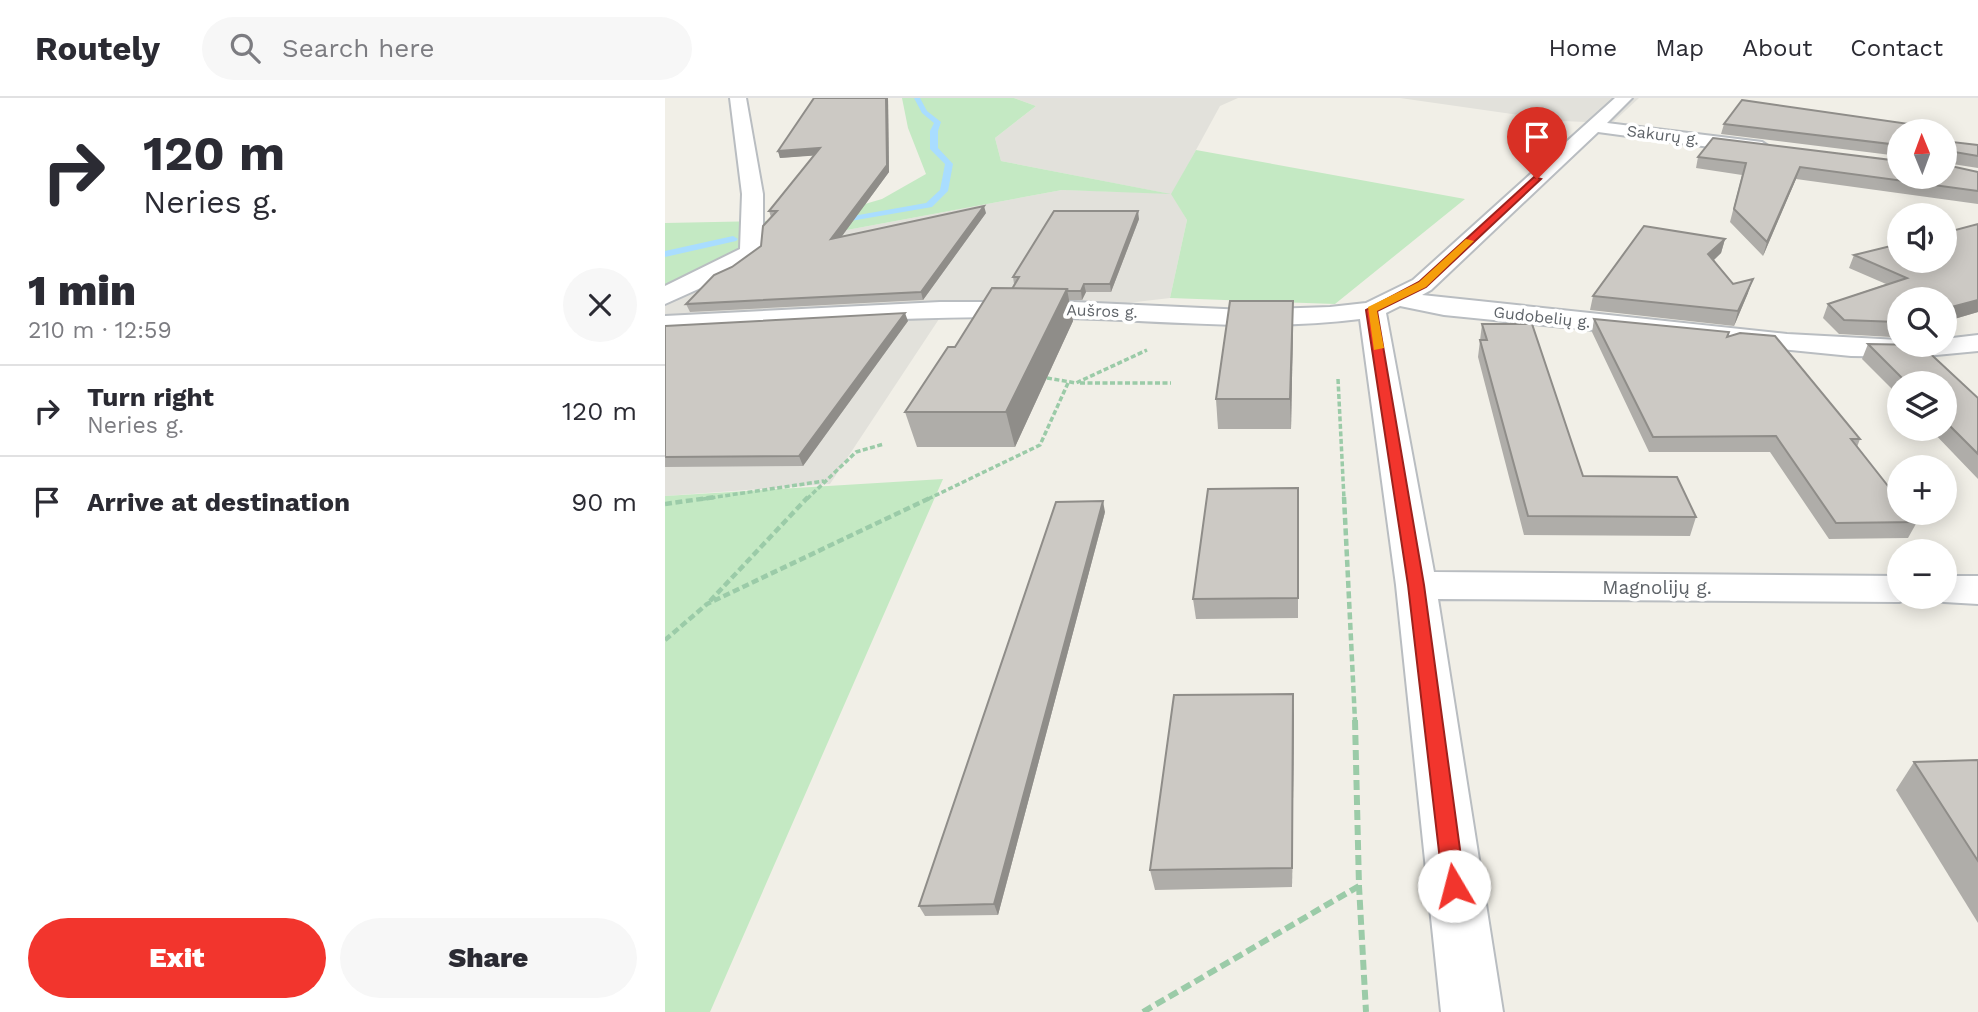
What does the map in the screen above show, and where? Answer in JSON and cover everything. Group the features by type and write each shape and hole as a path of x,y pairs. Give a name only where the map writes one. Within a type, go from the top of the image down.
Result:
{"street":[{"path":"665,296 743,258 751,251 754,230 738,98"},
{"path":"1472,1012 1416,585 1370,308 1422,285 1624,98"},
{"name":"Sakurų g.","path":"1594,126 1774,149"},
{"name":"Gudobelių g.","path":"1370,308 1444,307 1812,345 1887,349"},
{"name":"Aušros g.","path":"665,324 980,310 1258,316 1370,308"},
{"name":"Gudobelių g.","path":"1957,346 1978,343"},
{"path":"1957,352 1978,357"},
{"name":"Magnolijų g.","path":"1416,585 1887,589"},
{"path":"1957,589 1978,590"}],"path":[{"path":"1366,1012 1359,886 1355,702 1335,323 1370,308"},
{"path":"1076,383 1147,350"},
{"path":"1047,378 1068,383 1171,383"},
{"path":"707,604 1040,445 1068,383"},
{"path":"665,640 707,604 824,480 856,452 884,444"},
{"path":"665,504 824,480"},
{"path":"1143,1012 1359,886"}],"shaded area":[{"path":"1014,98 1238,98 1220,106 1172,194 1187,220 1170,298 1000,318 939,319 830,484 665,496 665,285 744,249 1062,190 1165,193 1001,161 995,138 1036,106"},
{"path":"1400,98 1639,98 1612,123 1561,121"}],"green space":[{"path":"902,98 1014,98 1036,106 995,138 1001,161 1171,194 1062,190 744,249 665,285 665,223 810,220 882,199 926,174 908,128"},
{"path":"1196,150 1465,199 1335,304 1170,298 1187,220 1171,194"},
{"path":"943,479 710,1012 665,1012 665,496"}],"building":[{"path":"814,98 886,98 887,165 831,239 984,206 921,292 686,304 714,275 732,267 761,246 763,226 777,211 769,211 820,148 778,151"},
{"path":"1742,100 1887,121 1887,144 1724,124"},
{"path":"1713,138 1887,160 1887,179 1800,167 1767,242 1734,209 1746,163 1698,157"},
{"path":"1957,143 1978,145 1978,156 1957,152"},
{"path":"1957,167 1978,172 1978,191 1957,188"},
{"path":"1054,211 1138,211 1110,284 1084,284 1081,291 1012,289 1019,277 1013,277"},
{"path":"1978,224 1978,300 1957,306 1957,287 1887,287 1887,322 1844,320 1828,304 1907,278 1895,273 1957,273 1957,230"},
{"path":"1644,226 1725,239 1708,254 1733,284 1753,279 1738,311 1593,296"},
{"path":"1887,247 1887,269 1854,255"},
{"path":"992,288 1067,289 1006,412 905,412 948,347 955,347"},
{"path":"1230,301 1293,301 1290,399 1216,399"},
{"path":"905,313 799,456 665,457 665,326"},
{"path":"1594,319 1729,332 1727,337 1740,333 1775,336 1860,439 1851,439 1887,485 1887,522 1836,523 1776,436 1653,437"},
{"path":"1482,324 1532,324 1583,476 1677,477 1696,517 1528,516 1480,340 1487,340"},
{"path":"1868,344 1887,344 1887,357 1934,357 1949,371 1895,371"},
{"path":"1957,378 1978,398 1978,454 1957,433"},
{"path":"1298,488 1298,598 1193,599 1208,489"},
{"path":"1103,501 994,904 919,906 1056,502"},
{"path":"1293,694 1292,868 1150,870 1174,695"},
{"path":"1978,760 1978,861 1914,762"}],"waterway":[{"path":"836,222 929,205 944,191 949,164 934,149 934,131 938,122 924,112 917,98"},
{"path":"665,254 733,239"}],"slow traffic":[{"path":"1378,348 1372,310 1422,285 1469,241"}],"route":[{"path":"1454,886 1416,585 1372,310 1422,285 1537,179"}]}
